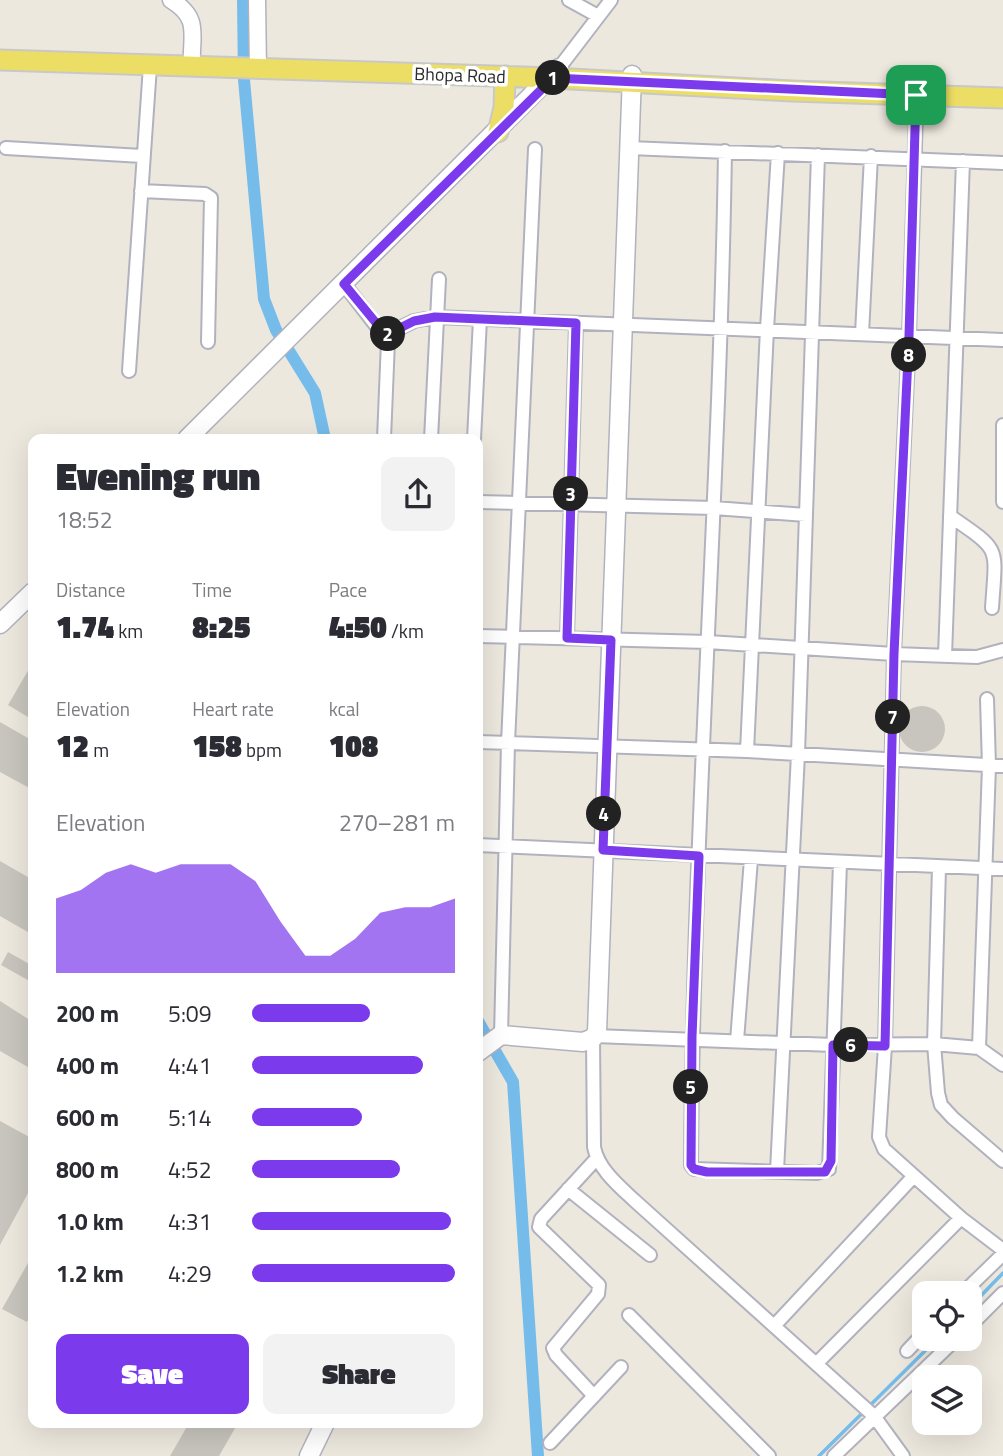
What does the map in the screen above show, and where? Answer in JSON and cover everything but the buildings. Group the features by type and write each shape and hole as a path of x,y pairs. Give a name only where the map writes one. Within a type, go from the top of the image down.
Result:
{"main road":[{"name":"Bhopa Road","path":"0,49 191,62 556,73 632,79 916,89 1003,98"},
{"name":"Bhopa Road","path":"0,60 150,66 191,62"},
{"name":"Bhopa Road","path":"247,64 505,76 556,73"},
{"path":"192,434 556,73"},
{"path":"498,132 504,108 505,76"},
{"path":"483,1048 501,1035 583,1042 594,1037 632,79"},
{"name":"Bhopa Road","path":"916,89 1003,86"},
{"path":"0,624 28,597"},
{"path":"309,1456 323,1428"}],"street":[{"path":"170,0 191,16 191,62"},
{"path":"247,64 257,0"},
{"path":"569,0 598,16"},
{"path":"556,73 611,0"},
{"path":"129,371 150,66"},
{"path":"916,89 909,336 894,654 885,1046 879,1137 884,1149 913,1177 1003,1252 975,1281"},
{"path":"6,148 142,156"},
{"path":"629,148 1003,163"},
{"path":"501,1035 508,743 535,149"},
{"path":"725,151 722,329 692,1037 692,1168 707,1172 825,1172 829,1169 840,863"},
{"path":"747,751 766,329 778,153"},
{"path":"777,1171 786,1044 798,754 818,155"},
{"path":"862,334 871,156"},
{"path":"945,656 963,161"},
{"path":"141,191 205,194 211,198 208,342"},
{"path":"431,434 439,279"},
{"path":"344,284 386,335 384,434"},
{"path":"386,335 414,321 435,317 1003,340"},
{"path":"474,434 480,319"},
{"path":"567,638 576,323"},
{"path":"1003,425 1003,502"},
{"path":"483,502 714,508 806,515"},
{"path":"950,516 992,548 995,561 992,608"},
{"path":"483,636 708,642 977,657 1003,650"},
{"path":"979,1048 989,766 987,699"},
{"path":"483,742 747,751 1003,766"},
{"path":"483,845 1003,869"},
{"path":"737,1041 751,859"},
{"path":"939,868 934,1044 941,1105 1003,1161"},
{"path":"903,1456 873,1416 635,1201 597,1158 594,1037 692,1037 833,1045 934,1044 979,1048 1003,1065"},
{"path":"594,1396 556,1355 553,1348 599,1288 539,1227 541,1219 597,1158"},
{"path":"774,1326 913,1177"},
{"path":"568,1189 650,1255"},
{"path":"816,1364 961,1218"},
{"path":"982,1314 1003,1293"},
{"path":"629,1315 769,1456"},
{"path":"907,1351 912,1346"},
{"path":"834,1456 943,1351"},
{"path":"550,1443 621,1367"}],"waterway":[{"path":"243,0 244,80 264,299 276,330 315,393 324,434"},
{"path":"483,1030 513,1082 538,1456"},
{"path":"982,1295 1003,1273"},
{"path":"819,1456 925,1351"}],"route":[{"path":"553,78 632,84 916,95 912,158 909,336 894,654 885,1046 833,1045 831,1161 825,1172 707,1172 694,1169 691,1165 692,1037 699,856 603,850 611,640 567,638 576,323 435,317 414,321 386,335 344,284 553,78"}]}
